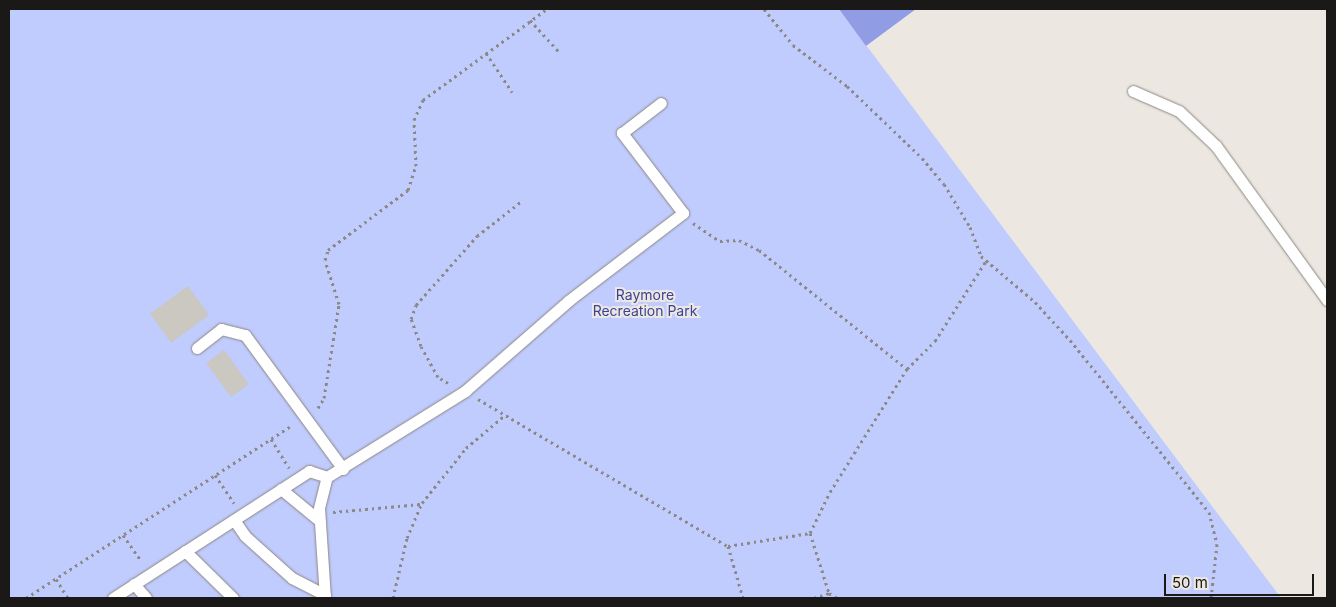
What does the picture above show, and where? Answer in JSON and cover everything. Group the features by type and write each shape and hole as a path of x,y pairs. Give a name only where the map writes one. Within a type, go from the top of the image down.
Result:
{"lane":[{"path":"1132,91 1179,111 1216,146 1327,300"},
{"path":"327,477 343,469 465,391 568,301 683,213 622,133 661,102"},
{"path":"197,348 222,329 245,335 343,469"},
{"path":"113,598 296,479 316,470 327,477"},
{"path":"325,596 320,517 327,477"},
{"path":"281,489 320,517"},
{"path":"238,517 245,536 292,578 325,596"},
{"path":"185,552 233,598"},
{"path":"134,584 146,598"}],"path":[{"path":"26,598 318,408 324,398 338,304 325,260 328,250 408,190 416,166 416,109 486,53 547,9"},
{"path":"764,9 793,46 847,86 922,158 944,184 986,261 1035,302 1070,340 1209,512 1217,544 1211,598"},
{"path":"530,20 560,53"},
{"path":"486,53 512,92"},
{"path":"523,200 477,236 416,305 411,319 438,377 728,546 810,533"},
{"path":"683,213 720,241 739,240 759,250 908,369"},
{"path":"837,598 828,593 810,533 830,492 908,369 935,341 986,261"},
{"path":"393,598 407,538 422,504 466,448 505,415"},
{"path":"271,439 296,479"},
{"path":"214,476 238,517"},
{"path":"320,517 422,504"},
{"path":"123,535 149,575"},
{"path":"728,546 743,598"},
{"path":"56,579 68,598"},
{"path":"814,598 828,593"}],"green space":[{"name":"Raymore Recreation Park","path":"9,9 839,9 1281,598 9,598"}],"shaded area":[{"path":"839,9 916,9 866,46"}],"building":[{"path":"188,286 209,315 171,343 150,314"},
{"path":"224,350 249,384 231,397 206,363"}]}
